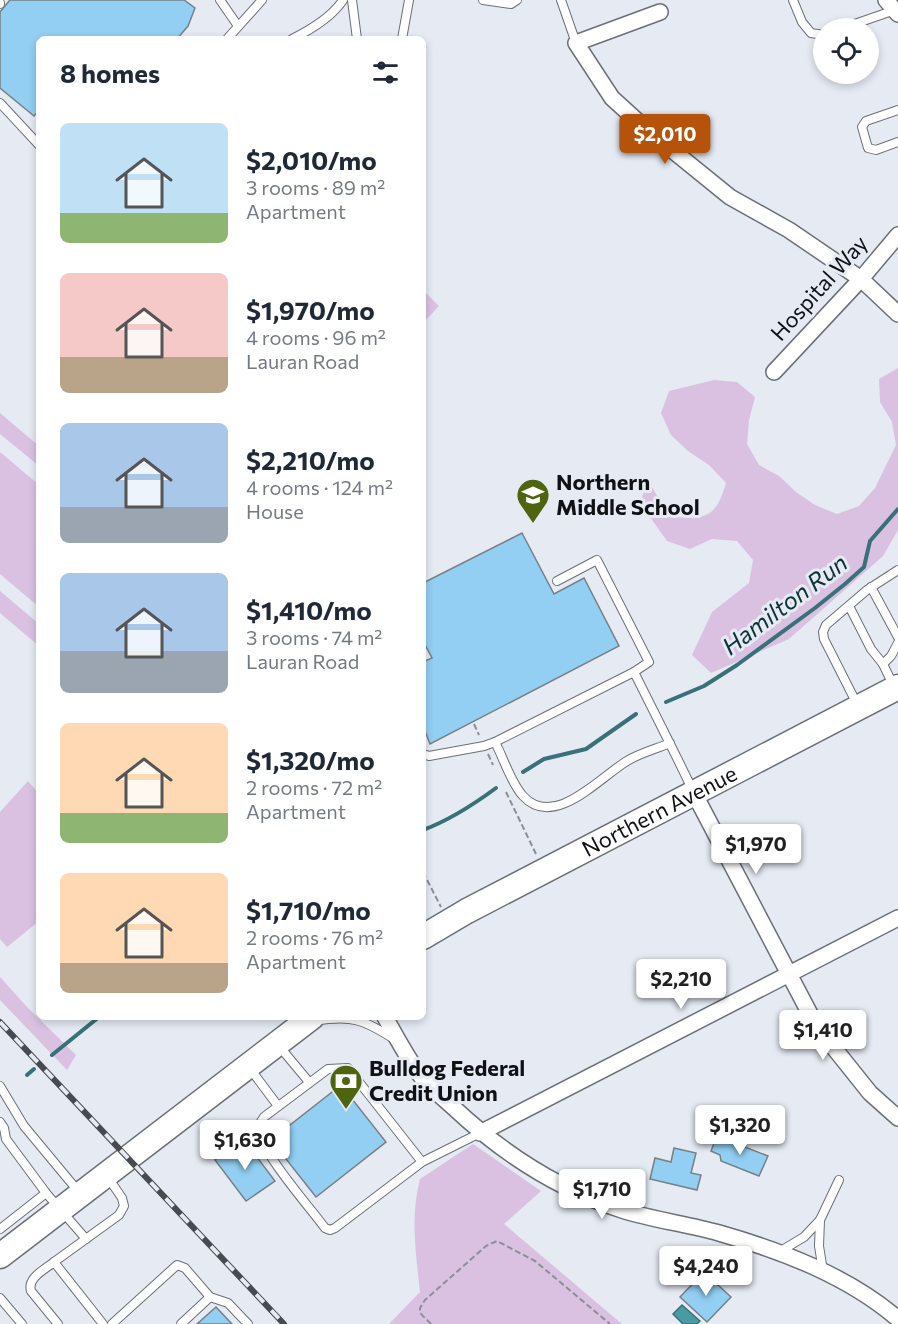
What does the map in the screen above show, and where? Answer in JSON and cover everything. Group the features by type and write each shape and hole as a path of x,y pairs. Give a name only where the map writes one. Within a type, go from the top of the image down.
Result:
{"main road":[{"name":"Northern Avenue","path":"426,934 896,688"},
{"path":"0,1256 53,1201 81,1194 308,1020"}],"street":[{"path":"660,12 576,43 612,99 730,197 789,230 861,279 898,314"},
{"name":"Hospital Way","path":"774,372 861,279 898,235"},
{"path":"694,793 810,1014 870,1093 898,1118"},
{"path":"480,1133 898,918"},
{"path":"387,1020 425,1081 480,1133 514,1158 596,1200 624,1210 718,1233 779,1252 823,1271 860,1291 898,1319"}],"lane":[{"path":"220,0 238,26"},
{"path":"230,36 262,0"},
{"path":"298,36 337,8 342,0"},
{"path":"352,0 357,36"},
{"path":"403,36 409,0"},
{"path":"483,0 510,4 517,0"},
{"path":"561,0 576,43"},
{"path":"793,0 802,22 813,33"},
{"path":"868,18 893,8"},
{"path":"0,102 36,142"},
{"path":"898,110 866,121 862,127 868,148 876,150 898,142"},
{"path":"426,755 484,746 495,742 634,672 649,662 597,560 556,581"},
{"path":"859,707 824,639 823,632 826,625 871,587 898,570"},
{"path":"871,587 898,637"},
{"path":"849,606 871,649 883,663 896,688"},
{"path":"883,663 891,656 898,643"},
{"path":"634,672 694,793"},
{"path":"495,742 524,797 533,804 543,807 570,802 628,760 670,743"},
{"path":"358,1020 374,1026 399,1043"},
{"path":"277,1043 309,1082"},
{"path":"248,1066 278,1106"},
{"path":"422,1162 348,1068 328,1069 278,1106 259,1123 257,1128 260,1139 325,1227 330,1230 422,1162 480,1133"},
{"path":"0,1086 24,1126 81,1194"},
{"path":"0,1122 6,1139 53,1201 86,1239"},
{"path":"58,1324 29,1286 31,1281 54,1262 118,1215 124,1206 122,1198 106,1175"},
{"path":"779,1252 804,1237 820,1220 839,1180"},
{"path":"0,1229 53,1201"},
{"path":"820,1220 819,1246 823,1271"},
{"path":"54,1262 103,1324"},
{"path":"112,1324 177,1265 185,1268 210,1297 228,1303 248,1324"},
{"path":"181,1324 210,1297"},
{"path":"0,1298 22,1324"}],"path":[{"path":"426,878 442,908"},
{"path":"431,1324 420,1313 420,1308 428,1296 486,1246 497,1241 535,1261 610,1324"}],"shaded area":[{"path":"426,293 439,306 426,320"},
{"path":"898,368 898,530 883,556 789,639 711,673 692,655 712,612 749,583 753,560 737,541 712,539 690,549 667,541 640,503 648,480 660,501 677,517 697,517 715,508 726,483 709,465 688,451 671,435 661,413 669,391 714,380 737,382 755,397 749,420 747,444 759,465 779,476 815,505 837,514 859,506 875,488 896,445 892,422 880,402 879,379"},
{"path":"0,413 36,443 36,464 0,434"},
{"path":"0,452 36,482 36,604 0,574"},
{"path":"0,591 36,621 36,643 0,613"},
{"path":"28,781 36,790 36,923 7,947 0,939 0,812"},
{"path":"0,977 36,1016 36,1020 40,1020 76,1055 67,1070 0,1000"},
{"path":"473,1144 541,1191 504,1224 622,1324 389,1324 420,1292 415,1207 420,1179"}],"water":[{"path":"682,1305 700,1321 697,1324 683,1324 673,1314"}],"building":[{"path":"10,0 184,0 195,8 188,26 180,36 36,36 36,114 34,116 0,88 0,12"},
{"path":"522,533 554,594 584,578 619,646 430,744 426,734 426,661 432,658 426,647 426,581"},
{"path":"341,1085 386,1142 316,1197 271,1140"},
{"path":"717,1136 768,1156 759,1176 721,1161 720,1155 711,1151"},
{"path":"244,1140 275,1181 246,1201 215,1160"},
{"path":"674,1148 696,1153 691,1173 701,1175 697,1190 650,1179 655,1158 671,1162"},
{"path":"704,1272 731,1297 707,1322 680,1297"},
{"path":"216,1307 232,1324 197,1324"}],"waterway":[{"name":"Hamilton Run","path":"666,702 704,686 737,665 845,584 864,567 870,541 898,509"},
{"name":"Hamilton Run","path":"523,772 544,759 586,749 636,714"},
{"name":"Hamilton Run","path":"426,829 461,812 496,788"},
{"name":"Hamilton Run","path":"52,1055 95,1020"},
{"name":"Hamilton Run","path":"27,1075 34,1069"}],"railway":[{"path":"0,1022 284,1324"}],"place":[{"name":"Northern Middle School","path":"533,524"},
{"name":"Bulldog Federal Credit Union","path":"346,1110"}]}
